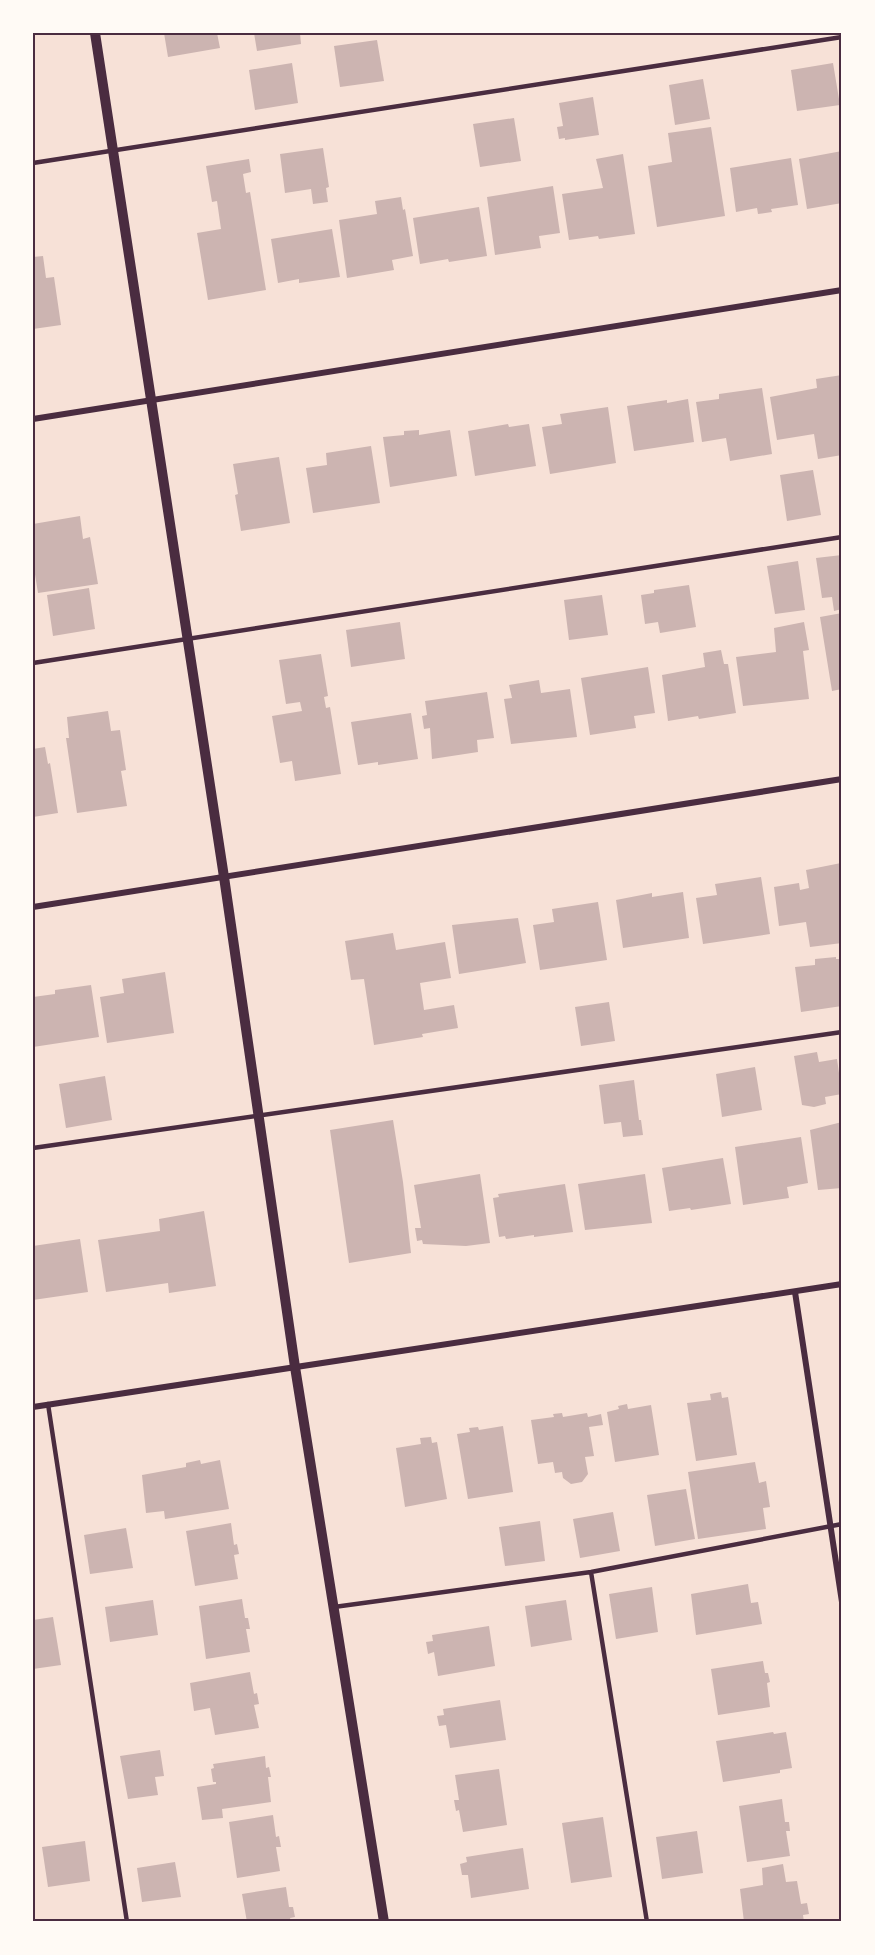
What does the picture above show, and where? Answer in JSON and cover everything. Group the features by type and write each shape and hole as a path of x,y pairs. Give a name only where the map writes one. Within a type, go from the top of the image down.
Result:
{"street":[{"path":"95,33 224,877 296,1367 384,1922"},
{"path":"33,419 842,290"},
{"path":"33,907 842,779"},
{"path":"33,1407 842,1284"},
{"path":"795,1292 842,1602"}],"lane":[{"path":"33,163 842,37"},
{"path":"33,663 842,537"},
{"path":"33,1148 842,1032"},
{"path":"48,1404 127,1922"},
{"path":"334,1607 591,1572 842,1524"},
{"path":"591,1572 647,1922"}],"building":[{"path":"164,33 217,33 220,48 168,57"},
{"path":"254,33 300,33 301,44 257,51"},
{"path":"377,40 384,81 340,87 334,46"},
{"path":"292,63 298,103 255,110 249,70"},
{"path":"833,63 840,105 797,111 791,70"},
{"path":"703,79 710,119 675,125 669,85"},
{"path":"593,97 599,135 559,139 557,127 563,126 559,103"},
{"path":"514,118 521,161 480,167 473,124"},
{"path":"711,127 725,216 657,227 648,166 672,162 668,133"},
{"path":"323,148 329,187 326,188 328,202 313,204 311,189 285,193 280,154"},
{"path":"842,151 842,203 807,209 799,159"},
{"path":"623,154 635,234 569,240 562,194 603,188 596,159"},
{"path":"791,158 798,205 771,209 772,212 758,214 757,208 736,212 730,168"},
{"path":"249,159 251,172 243,174 246,193 250,192 266,290 208,300 197,233 221,229 217,201 212,202 206,166"},
{"path":"553,186 560,233 539,236 541,248 495,255 487,197"},
{"path":"401,197 413,256 392,260 394,270 347,278 339,220 377,214 375,201"},
{"path":"479,207 487,256 420,264 413,218"},
{"path":"332,229 340,277 299,283 299,279 278,283 271,239"},
{"path":"43,256 46,278 54,277 61,325 33,329 33,257"},
{"path":"842,375 842,455 818,459 814,434 777,440 770,397 817,388 816,379"},
{"path":"762,388 772,454 730,461 726,438 702,442 696,402 719,399 719,394"},
{"path":"688,399 694,442 634,451 627,406"},
{"path":"608,407 616,463 550,474 542,427 562,424 560,414"},
{"path":"508,424 509,427 529,424 536,466 475,476 468,431"},
{"path":"419,430 419,435 450,430 457,476 390,487 383,437 404,435 404,431"},
{"path":"371,446 380,503 313,513 306,468 327,465 326,453"},
{"path":"279,457 290,523 241,531 233,464"},
{"path":"813,470 821,515 787,521 780,475"},
{"path":"80,516 83,539 90,537 98,584 38,593 33,562 33,524"},
{"path":"842,555 842,609 834,611 832,597 822,598 816,558"},
{"path":"798,561 805,610 775,614 767,566"},
{"path":"689,585 696,627 660,633 658,622 645,624 641,595 654,593 654,590"},
{"path":"89,588 95,629 53,636 47,595"},
{"path":"602,595 608,635 569,640 564,600"},
{"path":"842,613 842,689 832,691 820,617"},
{"path":"400,622 405,659 351,667 346,630"},
{"path":"804,622 809,650 803,651 809,699 743,706 736,657 776,652 774,628"},
{"path":"721,650 724,664 728,664 736,713 668,721 662,675 705,667 703,653"},
{"path":"321,654 328,696 324,697 326,708 330,707 341,774 295,781 292,761 280,763 272,716 302,711 300,702 286,704 279,660"},
{"path":"648,667 655,713 634,716 636,728 590,735 581,678"},
{"path":"539,680 541,693 570,689 577,737 511,744 504,699 512,698 509,685"},
{"path":"487,692 494,738 477,740 478,752 432,759 430,728 424,729 422,716 427,715 425,701"},
{"path":"108,711 111,731 120,730 126,770 121,771 127,806 77,813 66,738 69,738 67,717"},
{"path":"411,713 418,759 378,765 378,762 358,765 351,722"},
{"path":"45,747 48,764 50,763 58,813 33,817 33,749"},
{"path":"841,863 842,943 810,947 806,922 779,926 774,887 799,883 800,890 809,888 806,870"},
{"path":"761,877 770,934 703,944 696,898 717,895 715,884"},
{"path":"683,892 689,938 623,948 616,900 652,893 652,897"},
{"path":"598,902 607,960 540,970 533,925 554,922 552,909"},
{"path":"518,918 526,963 459,974 452,925"},
{"path":"393,933 396,950 445,942 451,978 420,983 424,1010 454,1005 458,1028 422,1034 423,1037 374,1045 364,979 351,980 345,941"},
{"path":"836,957 836,959 842,959 842,1006 801,1012 795,967 815,965 815,959"},
{"path":"165,972 174,1033 107,1043 100,997 124,993 122,979"},
{"path":"91,985 99,1037 33,1047 33,997 55,994 55,990"},
{"path":"609,1002 615,1041 581,1046 575,1007"},
{"path":"817,1052 819,1062 837,1059 842,1094 825,1097 826,1104 814,1107 802,1105 794,1056"},
{"path":"755,1067 762,1110 722,1117 716,1074"},
{"path":"105,1076 112,1120 66,1128 59,1084"},
{"path":"634,1080 643,1135 623,1137 621,1122 604,1124 599,1085"},
{"path":"393,1120 411,1253 349,1263 330,1130"},
{"path":"842,1122 842,1188 818,1190 810,1130"},
{"path":"801,1137 808,1183 787,1187 789,1198 743,1205 735,1147"},
{"path":"723,1158 731,1204 669,1211 662,1168"},
{"path":"480,1174 490,1243 466,1246 423,1244 422,1240 417,1241 415,1228 421,1228 414,1185"},
{"path":"645,1174 652,1223 585,1230 578,1184"},
{"path":"565,1184 573,1232 506,1239 505,1236 499,1237 493,1198 499,1197 498,1194"},
{"path":"204,1211 216,1286 169,1293 168,1283 106,1292 98,1240 160,1231 159,1219"},
{"path":"80,1239 88,1292 33,1300 33,1246"},
{"path":"721,1392 722,1398 728,1397 737,1455 696,1461 687,1403 711,1400 710,1394"},
{"path":"627,1404 628,1409 651,1405 659,1455 615,1462 607,1412"},
{"path":"562,1413 563,1417 587,1413 588,1417 601,1414 603,1425 589,1427 594,1456 585,1457 588,1474 582,1482 571,1484 563,1478 562,1472 555,1473 553,1462 538,1464 531,1420 554,1417 553,1414"},
{"path":"503,1426 513,1492 468,1499 457,1434 470,1432 469,1428 478,1427 479,1430"},
{"path":"431,1437 432,1443 437,1442 447,1499 405,1507 396,1448 421,1444 420,1438"},
{"path":"200,1460 201,1464 220,1460 229,1509 165,1519 164,1511 146,1513 142,1475 186,1467 186,1463"},
{"path":"755,1462 759,1483 766,1481 770,1507 763,1508 766,1529 698,1539 688,1472"},
{"path":"686,1489 695,1539 655,1546 647,1495"},
{"path":"613,1512 620,1551 580,1558 573,1519"},
{"path":"540,1521 545,1561 505,1566 499,1527"},
{"path":"231,1523 234,1545 237,1544 239,1554 234,1555 238,1579 195,1586 186,1531"},
{"path":"126,1528 133,1568 90,1574 84,1535"},
{"path":"748,1584 751,1603 758,1602 762,1624 696,1635 691,1594"},
{"path":"652,1587 658,1632 616,1639 609,1594"},
{"path":"242,1599 245,1618 248,1618 250,1629 246,1629 250,1652 206,1659 199,1606"},
{"path":"153,1600 158,1635 110,1642 105,1607"},
{"path":"566,1600 572,1640 531,1647 525,1606"},
{"path":"53,1617 61,1665 33,1669 33,1620"},
{"path":"489,1626 495,1666 438,1676 434,1652 428,1654 426,1642 433,1641 432,1635"},
{"path":"763,1661 765,1673 768,1673 770,1682 767,1683 770,1707 718,1715 711,1669"},
{"path":"250,1672 254,1694 257,1693 259,1704 254,1705 259,1728 215,1735 210,1708 194,1711 190,1683"},
{"path":"500,1700 506,1740 450,1748 446,1725 439,1726 437,1716 444,1715 443,1709"},
{"path":"773,1732 774,1734 786,1732 792,1768 780,1770 780,1773 723,1782 716,1741"},
{"path":"160,1750 164,1776 155,1777 158,1795 128,1799 120,1756"},
{"path":"265,1756 266,1768 269,1767 271,1777 268,1777 271,1802 222,1809 223,1818 202,1820 197,1787 216,1784 213,1782 211,1769 214,1768 213,1764"},
{"path":"499,1769 507,1825 463,1832 459,1810 456,1811 454,1800 459,1800 455,1775"},
{"path":"782,1799 785,1822 789,1822 790,1831 786,1831 790,1856 747,1862 739,1806"},
{"path":"273,1815 276,1837 279,1836 281,1847 276,1847 280,1871 237,1878 229,1822"},
{"path":"603,1817 612,1877 571,1883 562,1823"},
{"path":"697,1831 703,1873 662,1879 656,1837"},
{"path":"85,1841 90,1881 48,1887 42,1847"},
{"path":"523,1848 529,1889 471,1898 468,1875 462,1875 460,1864 467,1862 466,1857"},
{"path":"175,1862 181,1897 142,1902 137,1868"},
{"path":"783,1864 786,1882 797,1881 801,1904 807,1903 809,1914 803,1915 804,1922 744,1922 740,1889 763,1885 762,1868"},
{"path":"286,1887 289,1907 293,1907 295,1917 290,1918 291,1922 247,1922 242,1894"}]}
